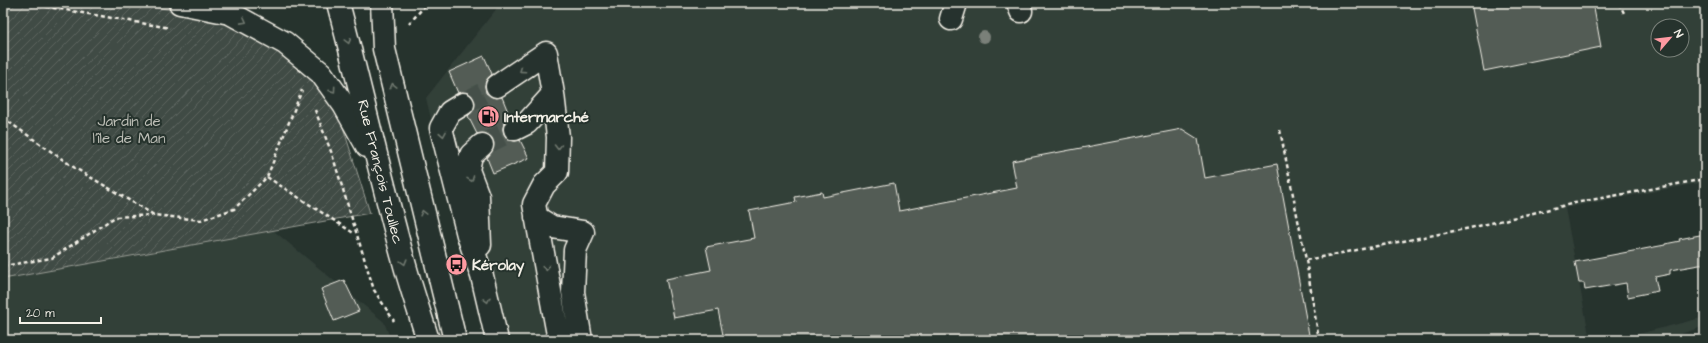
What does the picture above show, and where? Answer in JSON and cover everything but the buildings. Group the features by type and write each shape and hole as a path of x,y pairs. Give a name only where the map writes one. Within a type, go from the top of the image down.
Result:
{"main road":[{"path":"180,3 230,13 286,43 321,73 344,105 380,171"},
{"name":"Rue François Toullec","path":"338,3 353,57 380,171 404,262 428,340"},
{"name":"Rue François Toullec","path":"382,3 384,49 455,340"},
{"path":"497,86 546,53 554,94 558,137 557,172 544,185 534,204 559,340"},
{"path":"515,129 527,123 554,94"},
{"path":"463,104 450,112 442,128 468,235 482,276 497,340"},
{"path":"482,145 471,155 468,170 478,196 482,276"},
{"path":"536,216 552,227 583,232 574,250 573,292 581,340"}],"path":[{"path":"25,3 176,29"},
{"path":"1619,3 1625,15"},
{"path":"3,266 52,258 115,217 154,215 201,220 234,209 267,177 302,90 321,73"},
{"path":"298,86 306,96"},
{"path":"314,109 332,154 374,290 398,328"},
{"path":"3,118 75,168 154,215"},
{"path":"1280,130 1306,260 1319,340"},
{"path":"267,177 317,208 356,235"},
{"path":"1306,260 1470,228 1575,203 1705,179"}],"shaded area":[{"path":"501,3 1705,3 1705,182 1565,208 1590,340 484,340 426,98"},
{"path":"3,106 268,226 384,322 391,340 3,340"},
{"path":"1705,317 1705,326 1663,340 1615,340"}],"green space":[{"name":"Jardin de l'île de Man","path":"3,3 128,3 219,17 293,57 322,89 342,124 370,213 3,279"}],"tunnel":[{"path":"463,104 497,86"},
{"path":"482,145 515,129"}],"place":[{"name":"Intermarché","path":"489,117"},
{"name":"Kérolay","path":"457,265"}]}
